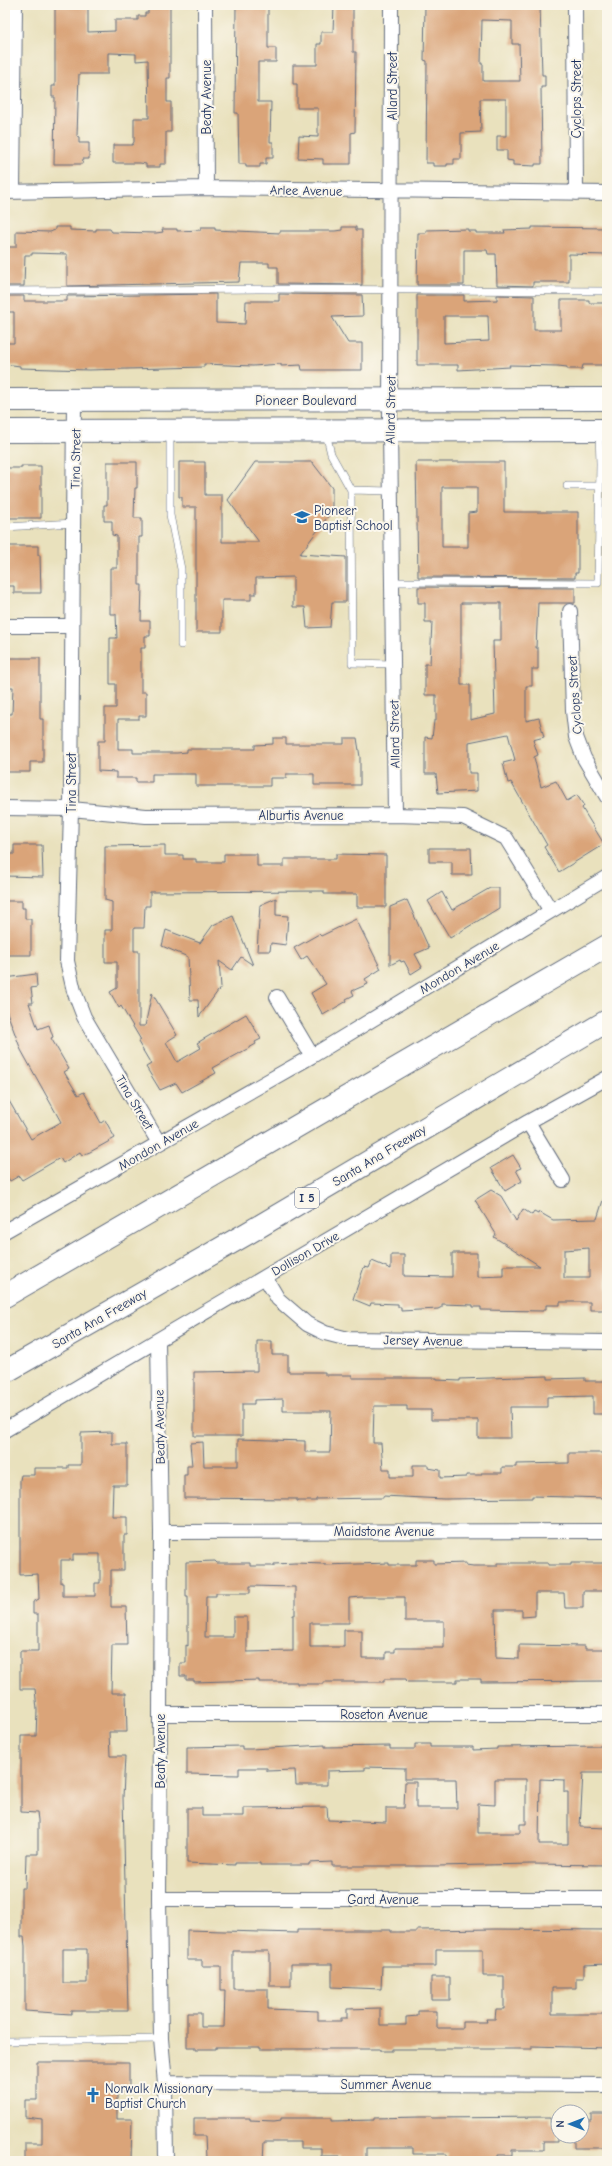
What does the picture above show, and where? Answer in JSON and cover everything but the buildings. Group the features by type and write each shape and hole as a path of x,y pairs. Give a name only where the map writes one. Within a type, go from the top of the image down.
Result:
{"main road":[{"name":"Pioneer Boulevard","path":"5,400 607,399"},
{"path":"5,431 603,430"},
{"path":"5,1296 607,946"},
{"name":"Santa Ana Freeway","path":"5,1372 248,1233 607,1020"}],"street":[{"path":"9,192 15,5"},
{"name":"Beaty Avenue","path":"205,5 206,188"},
{"name":"Allard Street","path":"392,5 390,491 395,815"},
{"name":"Cyclops Street","path":"575,5 576,193"},
{"name":"Arlee Avenue","path":"9,192 206,188 607,193"},
{"name":"Tina Street","path":"74,400 75,431 71,808 67,961 74,990 84,1017 159,1143"},
{"name":"Cyclops Street","path":"570,611 573,711 576,737 584,758 607,797"},
{"path":"5,626 72,626"},
{"name":"Alburtis Avenue","path":"5,808 71,808 146,816 395,815 463,817 506,838 551,911"},
{"name":"Mondon Avenue","path":"5,1231 312,1056 607,877"},
{"path":"277,997 312,1056"},
{"name":"Dollison Drive","path":"5,1430 528,1122 607,1078"},
{"path":"528,1122 563,1180"},
{"name":"Jersey Avenue","path":"265,1277 278,1299 307,1324 325,1333 348,1339 607,1342"},
{"name":"Beaty Avenue","path":"158,1340 161,1532 159,1899 161,2039 165,2082 166,2161"},
{"name":"Maidstone Avenue","path":"161,1532 607,1531"},
{"name":"Roseton Avenue","path":"161,1714 607,1714"},
{"name":"Gard Avenue","path":"159,1899 607,1899"},
{"name":"Summer Avenue","path":"165,2082 607,2085"}],"lane":[{"path":"5,291 391,289 607,291"},
{"path":"325,430 331,454 351,490 352,663 393,664"},
{"path":"392,582 598,583 603,430"},
{"path":"170,431 170,515 181,569 181,645"},
{"path":"567,486 600,486"},
{"path":"351,490 390,491"},
{"path":"5,527 74,523"},
{"path":"5,2041 161,2039"}],"place":[{"name":"Pioneer Baptist School","path":"302,517"},
{"name":"Norwalk Missionary Baptist Church","path":"93,2095"}]}
